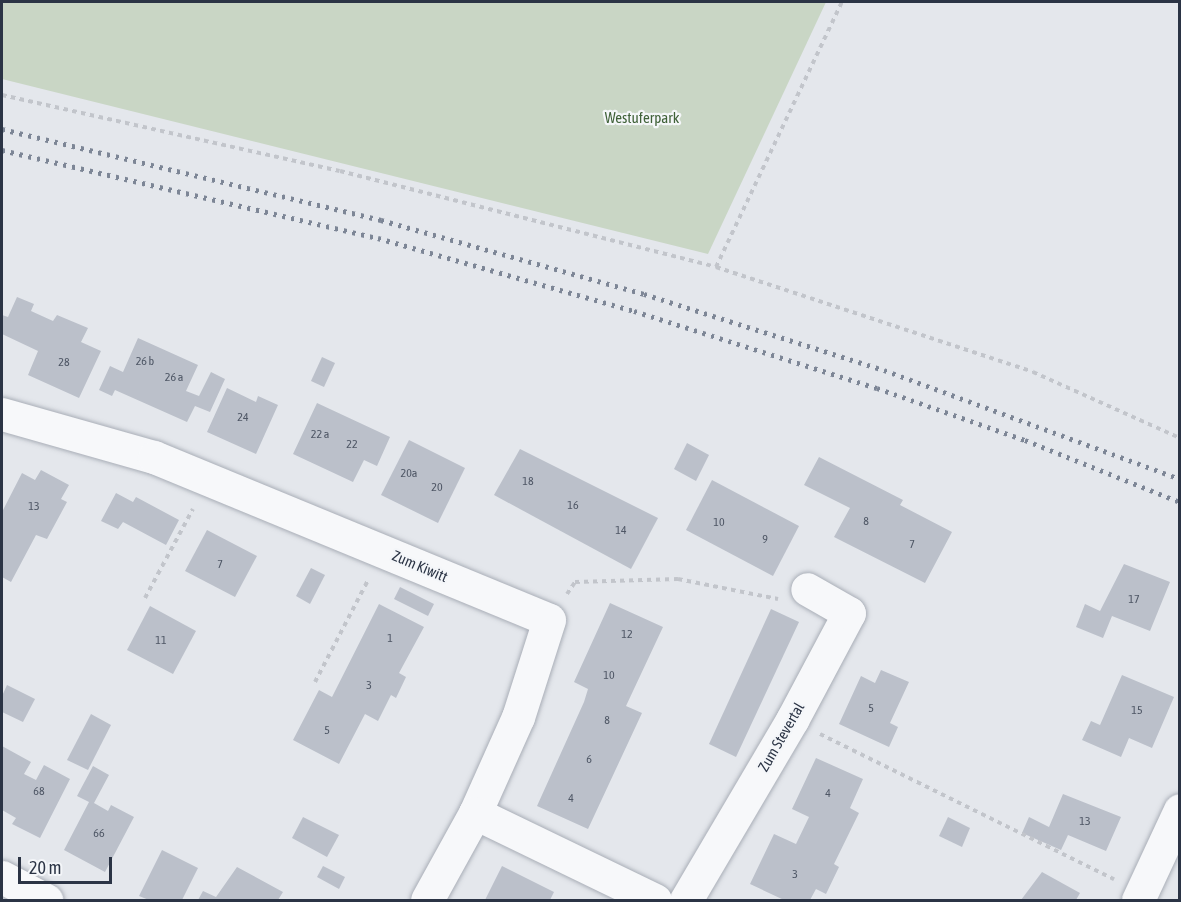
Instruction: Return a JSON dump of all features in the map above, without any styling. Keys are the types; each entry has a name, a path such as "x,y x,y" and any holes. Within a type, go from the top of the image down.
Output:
{"street":[{"name":"Zum Kiwitt","path":"2,414 154,457 549,620"},
{"name":"Zum Stevertal","path":"686,900 792,720 849,613 807,589"},
{"path":"427,900 475,813 518,717 549,620"},
{"path":"1140,897 1179,810"},
{"path":"475,813 655,900"},
{"path":"2,877 46,900"}],"path":[{"path":"716,267 842,2"},
{"path":"2,95 340,171 716,267 1033,372 1179,438"},
{"path":"145,598 209,479"},
{"path":"315,682 384,550"},
{"path":"549,620 575,582 678,579 772,601 807,589"},
{"path":"792,720 1140,897"}],"green space":[{"name":"Westuferpark","path":"2,2 826,2 708,254 2,79"}],"building":[{"path":"17,297 34,304 31,311 53,321 57,315 88,328 81,342 101,351 79,398 28,375 38,351 2,334 2,315 8,317"},
{"path":"138,338 198,365 186,391 199,396 211,372 225,379 210,412 195,406 187,422 115,390 112,396 99,390 110,366 123,372"},
{"path":"322,357 335,363 324,387 311,381"},
{"path":"227,388 256,402 258,396 278,405 256,454 207,432"},
{"path":"317,403 390,437 377,466 364,460 353,482 293,454"},
{"path":"409,440 465,468 438,523 381,495"},
{"path":"687,443 709,455 696,481 674,469"},
{"path":"520,449 658,518 631,569 494,495"},
{"path":"819,457 903,500 900,505 952,532 925,583 834,537 850,508 804,485"},
{"path":"41,470 69,485 61,499 67,502 47,539 36,535 11,582 2,577 2,512 22,473 35,480"},
{"path":"712,480 799,526 773,576 686,530"},
{"path":"116,493 133,502 136,497 179,520 166,545 123,522 118,529 101,521"},
{"path":"207,530 257,556 235,597 185,571"},
{"path":"1124,564 1170,582 1150,631 1112,616 1103,638 1076,627 1085,604 1100,611"},
{"path":"311,568 325,575 310,604 296,596"},
{"path":"400,587 434,604 428,616 394,599"},
{"path":"610,603 663,627 626,706 642,713 588,829 537,806 584,702 588,689 574,682"},
{"path":"379,604 424,627 399,673 406,677 396,698 391,695 378,721 365,714 339,764 293,740 319,690 332,697"},
{"path":"150,606 196,631 173,674 127,650"},
{"path":"771,609 799,622 736,757 709,744"},
{"path":"881,670 909,682 890,723 898,727 889,747 839,724 861,676 875,683"},
{"path":"1122,675 1174,697 1152,748 1129,738 1121,757 1082,740 1091,721 1100,725"},
{"path":"7,685 35,699 23,722 2,712 2,696"},
{"path":"91,714 111,725 88,770 67,760"},
{"path":"2,746 31,762 24,774 36,780 44,765 70,779 40,838 12,824 16,818 2,810"},
{"path":"816,758 863,779 850,808 859,813 834,864 839,867 826,894 816,889 810,900 784,900 750,884 774,834 796,844 809,817 792,809"},
{"path":"93,766 109,775 94,803 108,811 111,805 134,817 105,872 64,850 89,802 77,796"},
{"path":"1063,794 1121,817 1106,851 1068,835 1061,850 1022,833 1029,817 1049,827"},
{"path":"303,817 339,835 327,857 292,838"},
{"path":"948,817 970,828 962,847 939,836"},
{"path":"162,850 198,868 182,900 149,900 139,896"},
{"path":"323,866 345,877 339,889 317,877"},
{"path":"502,866 554,892 550,900 485,900"},
{"path":"237,867 283,892 278,900 198,900 203,891 216,897"},
{"path":"1042,872 1080,893 1076,900 1021,900"}],"railway":[{"path":"2,129 381,220 644,294 884,370 1180,479"},
{"path":"2,150 378,238 634,311 877,388 1025,440 1180,502"}]}
